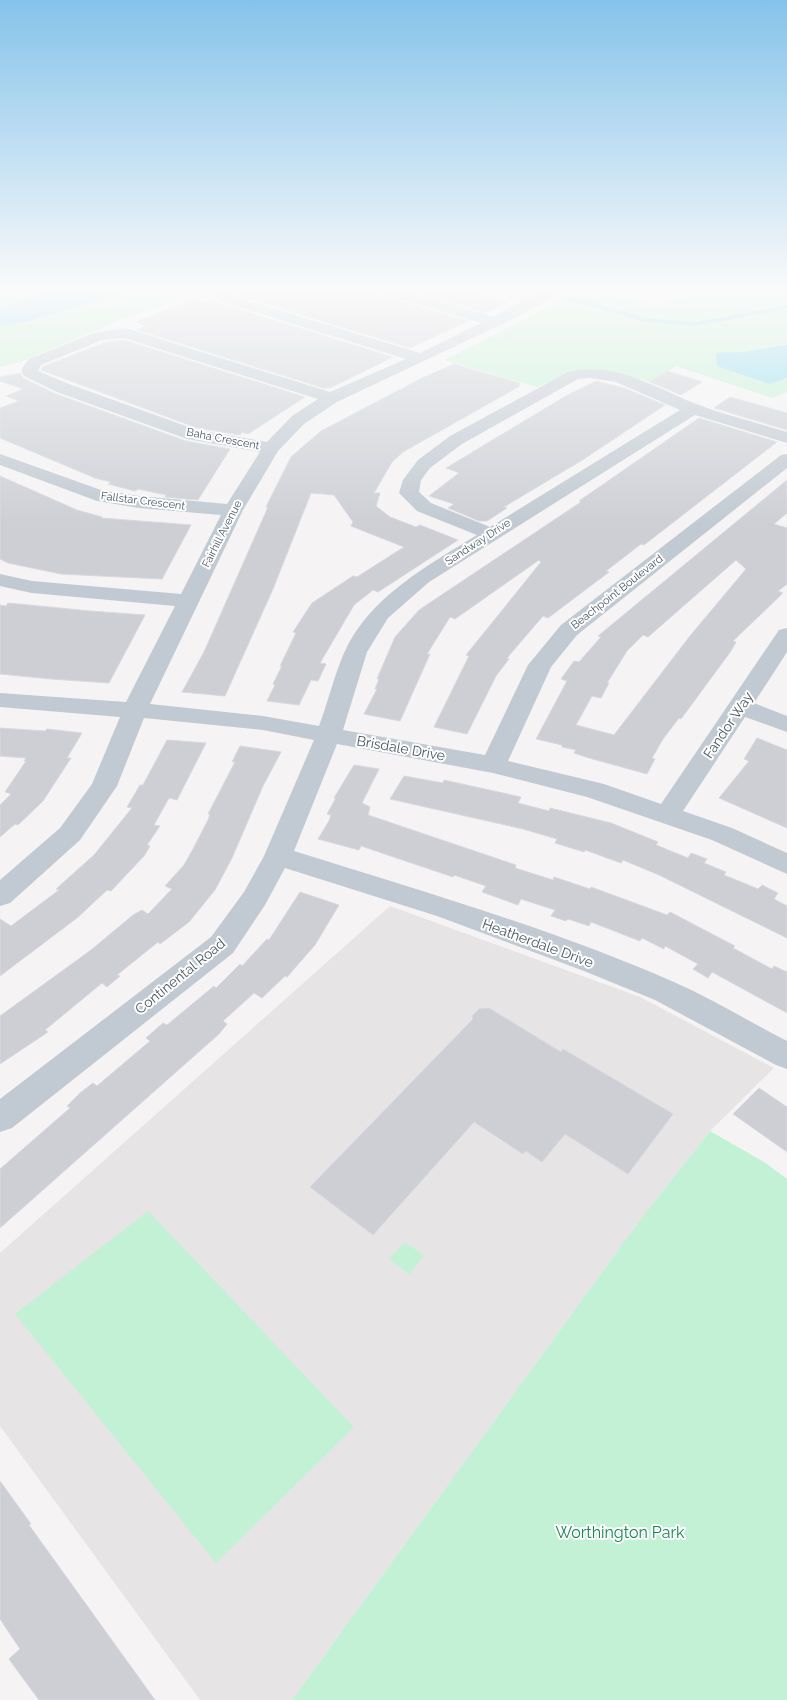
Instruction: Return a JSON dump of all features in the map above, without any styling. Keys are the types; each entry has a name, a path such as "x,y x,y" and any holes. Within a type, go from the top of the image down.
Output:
{"street":[{"name":"Baha Crescent","path":"31,366 30,373 63,388 193,434 270,448"},
{"name":"Baha Crescent","path":"229,366 331,398"},
{"name":"Fairhill Avenue","path":"0,896 70,834 104,786 135,710 233,510 270,448 298,420 331,398 402,366"},
{"path":"491,534 424,507 409,493 412,480 424,464 456,440 574,375 586,373 610,375 646,387 693,409 787,438"},
{"name":"Sandway Drive","path":"329,734 356,652 380,614 422,578 693,409"},
{"name":"Fallstar Crescent","path":"0,458 97,495 140,502 233,510"},
{"name":"Beachpoint Boulevard","path":"493,764 540,665 568,630 787,459"},
{"path":"0,580 32,587 190,601"},
{"name":"Fandor Way","path":"668,814 741,707 787,635"},
{"name":"Brisdale Drive","path":"0,700 135,710 263,723 493,764 595,790 668,814 722,834 787,864"},
{"path":"741,707 787,725"},
{"name":"Continental Road","path":"0,1118 222,945 255,898 278,856 329,734"},
{"name":"Heatherdale Drive","path":"278,856 447,909 595,963 666,992 734,1026 787,1056"}],"shaded area":[{"path":"390,906 640,997 774,1068 710,1131 637,1224 292,1700 200,1700 0,1426 0,1253"}],"green space":[{"path":"466,366 675,366 651,382 597,369 573,372 537,387"},
{"path":"677,366 787,366 787,392 772,398"},
{"name":"Worthington Park","path":"710,1131 764,1162 787,1179 787,1700 292,1700 637,1224"},
{"path":"148,1211 354,1427 216,1563 15,1314"},
{"path":"405,1242 424,1256 409,1274 389,1259"}],"water":[{"path":"718,366 787,366 787,378 770,384"}],"building":[{"path":"208,366 305,397 248,434 242,432 240,435 197,428 41,370 42,367"},
{"path":"254,366 374,366 330,388 323,388"},
{"path":"449,366 462,366 520,384 518,385 520,386 403,452 392,462 374,493 380,493 376,506 390,517 416,527 420,525 458,540 378,592 373,590 354,605 320,663 326,664 318,681 311,680 299,705 267,701 282,666 280,666 296,633 293,632 312,603 353,576 357,577 404,547 351,526 353,522 334,495 311,493 273,589 225,696 182,692 204,652 268,507 266,507 291,457 321,431 422,378"},
{"path":"667,371 702,382 681,395 650,382"},
{"path":"20,373 23,378 56,394 186,441 230,449 198,500 165,497 166,495 138,489 135,491 108,484 111,482 95,478 0,438 0,408 19,401 6,396 23,389 0,381 0,377"},
{"path":"596,381 624,388 665,405 584,459 504,507 507,508 487,521 479,521 448,508 454,504 429,496 459,473 446,468 564,397"},
{"path":"730,397 787,413 787,430 714,408"},
{"path":"699,418 777,442 644,545 641,544 606,571 609,572 548,618 543,616 507,658 509,659 496,676 467,734 434,727 469,656 466,655 541,562 539,560 455,619 450,617 427,654 430,654 400,721 364,714 377,689 375,689 379,679 377,679 395,637 419,610 581,502 579,501"},
{"path":"0,476 77,510 101,518 191,525 162,579 61,574 8,563 0,559"},
{"path":"787,480 787,513 774,524 787,528 787,584 778,591 783,593 733,641 736,642 731,651 681,719 679,718 663,739 652,758 655,759 647,774 589,758 574,753 576,750 536,739 567,681 561,679 574,661 579,662 601,637 598,636","holes":["736,560 746,569 690,636 614,735 576,725 592,696 601,698 609,683 607,683 627,651 643,635 648,637"]},
{"path":"8,603 145,615 109,683 51,679 0,674 0,605 6,606"},
{"path":"0,728 45,731 47,729 82,733 67,758 71,758 43,801 18,825 15,824 0,837 0,805 11,794 5,792 26,761 24,761 26,758 0,756"},
{"path":"757,738 787,750 787,828 719,798 749,761 744,759"},
{"path":"167,740 206,743 177,800 169,798 154,825 160,826 147,845 150,846 144,856 111,891 107,890 77,918 0,976 0,919 11,926 59,890 56,889 94,855 132,808 127,807 140,785 143,785"},
{"path":"240,746 281,752 263,786 232,858 215,890 189,922 160,944 158,942 117,975 120,976 107,987 102,983 45,1030 48,1032 0,1064 0,1016 91,950 133,915 142,910 148,914 172,889 165,886 184,865 193,849 208,820 210,814 208,814 235,762 232,762"},
{"path":"354,765 379,769 362,803 370,807 368,815 516,865 515,868 553,880 554,877 590,889 591,887 667,915 670,912 735,946 733,948 772,969 774,966 787,972 787,1013 712,972 708,978 693,969 698,964 665,946 664,949 642,938 640,941 591,922 589,926 568,919 566,921 551,916 555,910 521,899 518,905 482,892 486,886 361,846 359,850 318,839 329,821 331,815 327,814 336,798 334,798"},
{"path":"404,776 443,783 444,780 521,797 518,803 549,811 550,808 611,823 658,842 656,845 688,858 691,853 707,859 704,863 726,872 724,875 758,889 762,885 778,893 774,899 787,906 787,938 659,875 623,860 621,863 585,850 584,852 555,843 557,839 523,829 390,799"},
{"path":"300,892 339,905 315,945 287,977 285,976 262,998 254,993 223,1021 227,1024 219,1034 0,1228 0,1169 70,1108 67,1106 80,1093 93,1083 97,1086 150,1041 146,1038 163,1023 167,1025 214,986 216,988 240,964 242,966 267,939 269,940"},
{"path":"489,1008 561,1052 563,1049 673,1114 628,1174 565,1134 542,1162 526,1151 523,1154 474,1122 373,1235 310,1187 473,1019 472,1016 479,1009"},
{"path":"759,1088 787,1107 787,1152 733,1114"},
{"path":"0,1481 31,1524 29,1525 155,1700 39,1700 9,1659 20,1649 0,1619"}]}
